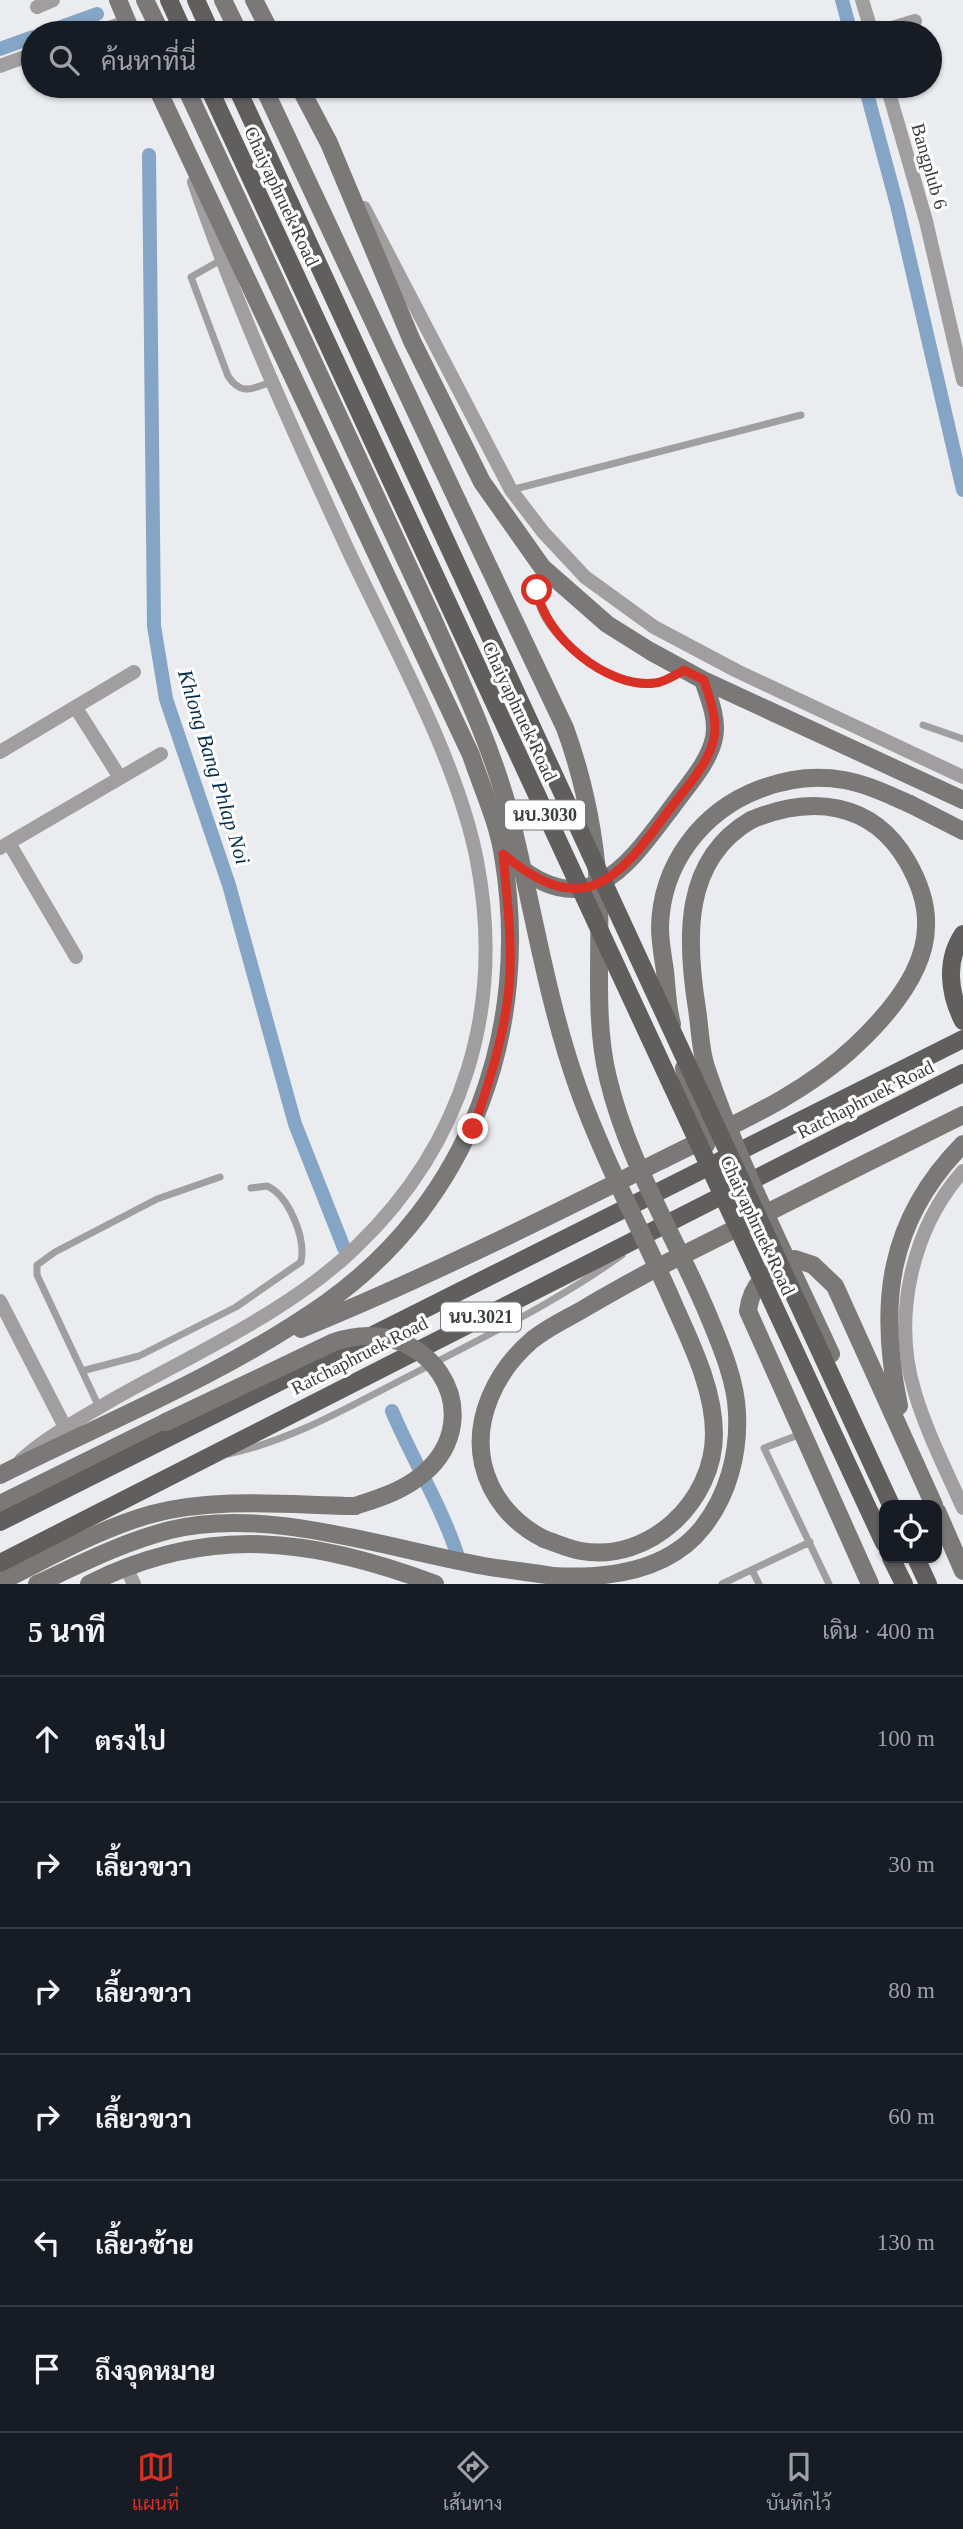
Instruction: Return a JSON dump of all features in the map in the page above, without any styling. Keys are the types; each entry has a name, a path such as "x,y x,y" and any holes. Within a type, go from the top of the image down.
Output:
{"main road":[{"path":"118,0 127,21"},
{"path":"145,0 155,21"},
{"path":"169,0 179,21"},
{"path":"196,0 206,21"},
{"path":"223,0 233,21"},
{"path":"254,0 265,21"},
{"path":"5,1473 152,1404 262,1345 328,1302 383,1254 433,1193 473,1129 499,1048 509,986 508,910 503,854 471,755 161,98"},
{"path":"191,98 466,692 510,816 551,992 579,1090 658,1267 690,1340 706,1385 714,1434 708,1469 697,1496 673,1523 653,1537 632,1547 608,1551 581,1551 526,1530 502,1506 487,1479 480,1447 481,1423 489,1399 505,1370 530,1342 640,1276 658,1267 963,1115"},
{"name":"Chaiyaphruek Road","path":"214,98 879,1532"},
{"name":"Chaiyaphruek Road","path":"242,98 889,1500"},
{"path":"37,1584 137,1540 172,1530 205,1525 279,1527 327,1533 484,1566 553,1576 584,1578 638,1569 661,1560 695,1537 714,1513 730,1476 737,1438 737,1410 722,1348 631,1150 607,1075 602,1035 599,896 589,812 579,765 565,728 269,98"},
{"path":"305,98 329,143 369,246 412,341 482,482 542,567 607,624 684,670 963,800"},
{"path":"503,854 519,867 554,886 588,888 611,878 639,850 692,780 711,747 715,725 704,680"},
{"path":"879,1522 703,1139 669,1014 660,928 673,876 697,829 715,811 744,795 777,782 807,778 844,780 876,789 963,831"},
{"path":"262,1345 352,1308 547,1217 729,1126 766,1108 822,1074 855,1046 889,1010 916,967 926,928 916,876 900,849 883,830 858,815 831,806 801,805 751,820 735,829 711,855 692,903 688,935 691,975 705,1064 729,1126 741,1157 897,1500"},
{"path":"963,934 952,959 950,981 953,1001 963,1021"},
{"name":"Ratchaphruek Road","path":"0,1522 963,1039"},
{"name":"Ratchaphruek Road","path":"0,1563 194,1461 963,1073"},
{"path":"906,1437 889,1359 887,1318 892,1275 918,1200 944,1163 963,1144"},
{"path":"870,1584 748,1311 750,1294 759,1282 795,1259 813,1265 835,1286 906,1437 932,1500"},
{"path":"0,1504 166,1422 354,1335 388,1336 416,1347 439,1372 453,1408 445,1445 425,1473 386,1496 355,1506 215,1504 153,1514 104,1531 0,1582"},
{"path":"942,1523 963,1572"},
{"path":"89,1584 125,1566 203,1545 252,1542 323,1551 404,1572 435,1584"},
{"path":"896,1563 906,1584"},
{"path":"918,1563 928,1584"},
{"path":"925,1563 935,1584"}],"street":[{"path":"37,8 53,0"},
{"path":"862,0 870,21"},
{"path":"0,66 21,58"},
{"name":"Bangplub 6","path":"890,98 926,221 963,380"},
{"path":"5,1473 65,1427 274,1308 338,1264 390,1212 438,1143 462,1093 483,1000 487,953 485,915 477,859 456,791 434,734 271,382 221,260 175,128"},
{"path":"329,143 511,490 543,532 584,576 654,626 737,671 963,777"},
{"path":"0,752 134,672"},
{"path":"76,708 119,776"},
{"path":"76,957 5,846 119,776 161,754"},
{"path":"963,1171 936,1210 918,1249 908,1283 906,1325 914,1391 928,1432 963,1508"},
{"path":"0,1301 65,1427"},
{"path":"125,1566 134,1584"}],"lane":[{"path":"221,260 191,277 229,376 239,390 246,391 271,382"},
{"path":"511,490 801,415"},
{"path":"542,567 537,590 539,604 548,624 577,654 616,678 639,684 656,683 684,670"},
{"path":"923,725 963,739"},
{"path":"99,1408 37,1275 37,1265 55,1252 157,1199 220,1177"},
{"path":"82,1371 132,1359 161,1345 236,1307 300,1262 302,1253 297,1230 283,1199 267,1185 251,1188"},
{"path":"801,1434 764,1448 829,1584"},
{"path":"722,1584 810,1542"},
{"path":"752,1570 759,1584"}],"waterway":[{"path":"842,0 848,21"},
{"path":"77,21 97,14"},
{"path":"0,49 21,41"},
{"path":"868,98 897,205 963,490"},
{"name":"Khlong Bang Phlap Noi","path":"149,155 154,626 166,699 229,885 295,1124 344,1248"},
{"name":"Khlong Bang Phlap Noi","path":"392,1411 445,1522 459,1560"}],"route":[{"path":"473,1129 499,1048 509,986 508,910 503,854 519,867 554,886 588,888 611,878 639,850 692,780 714,737 715,725 704,680 684,670 656,683 639,684 616,678 577,654 548,624 539,604 537,590"}]}
